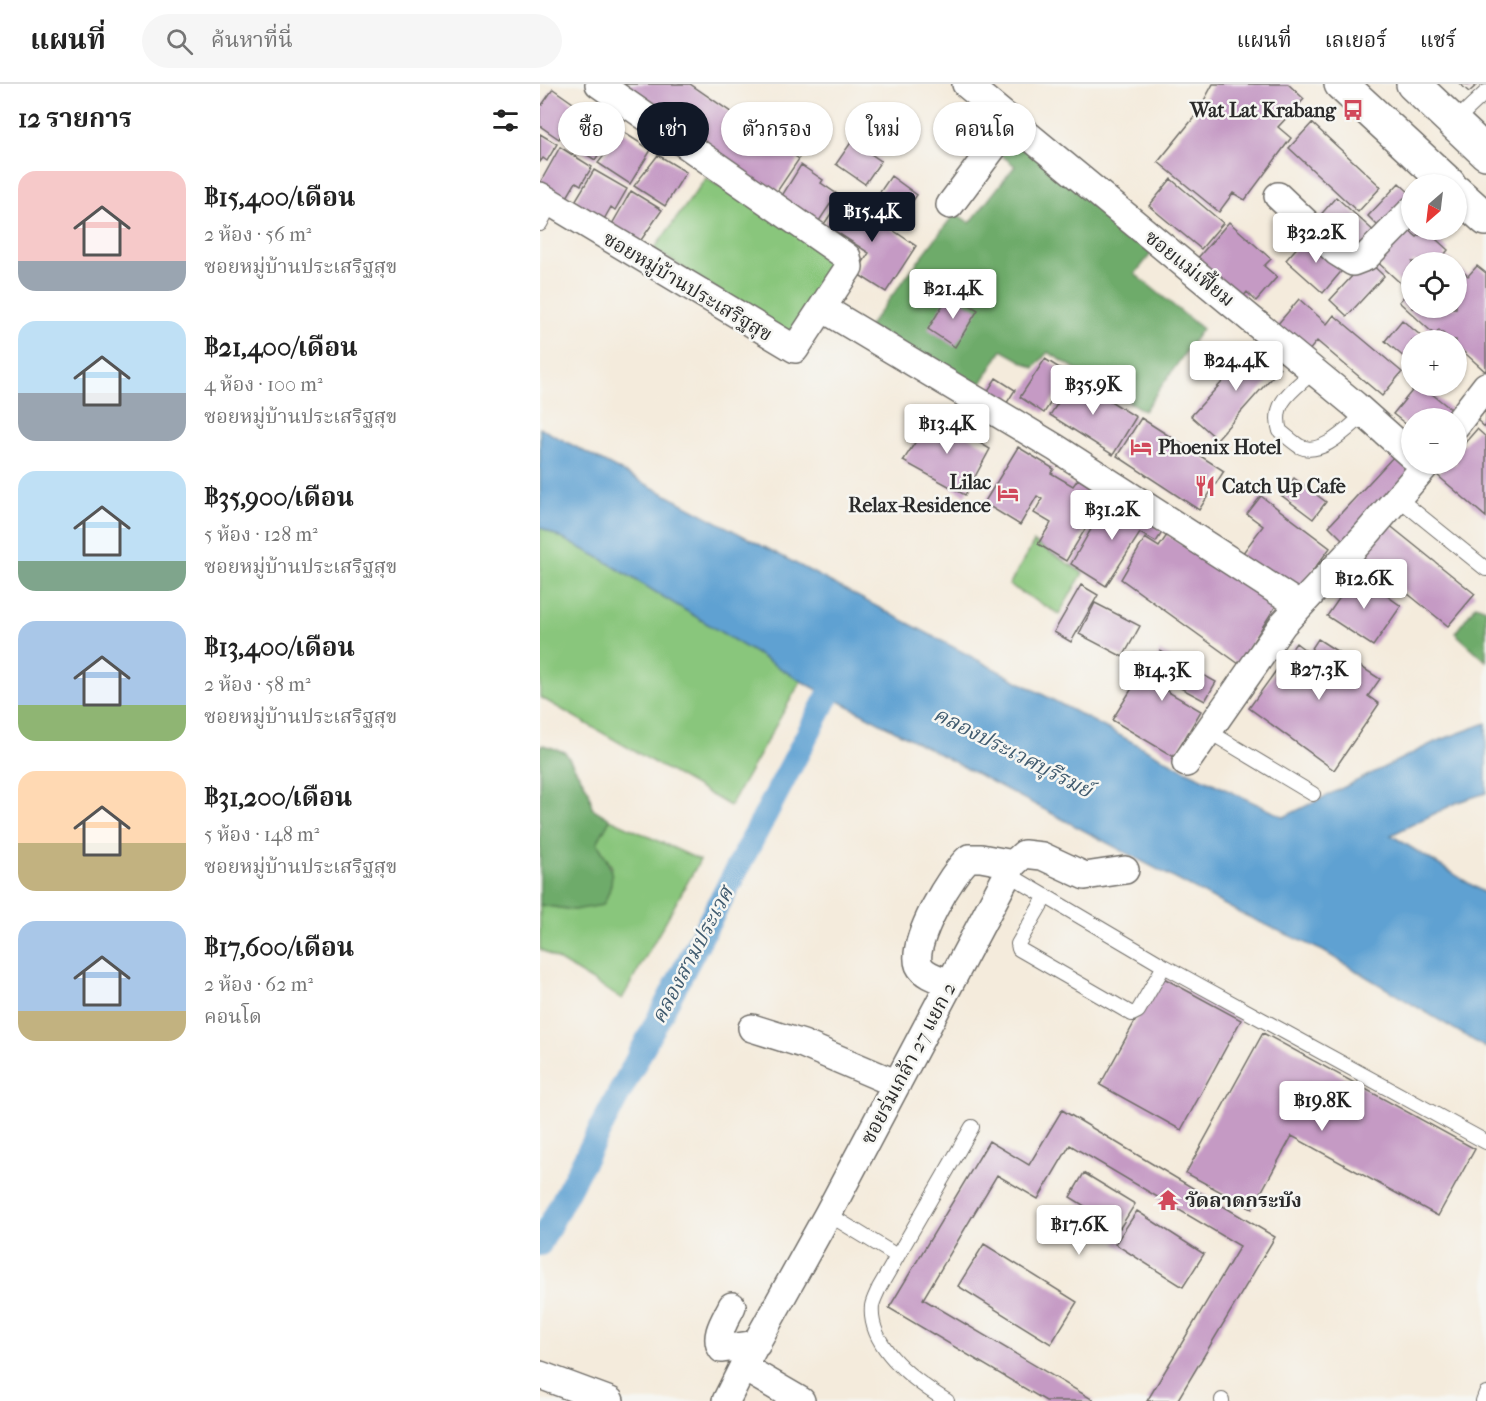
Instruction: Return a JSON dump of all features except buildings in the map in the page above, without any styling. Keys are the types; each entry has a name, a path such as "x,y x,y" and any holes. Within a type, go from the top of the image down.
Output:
{"main road":[{"path":"1341,84 1435,174"},
{"path":"1413,84 1486,153"},
{"path":"1467,203 1486,219"}],"street":[{"name":"ซอยหมู่บ้านประเสริฐสุข","path":"544,208 789,346 797,347 824,309 849,267 847,257 599,84"},
{"name":"ซอยแม่เฟี้ยม","path":"966,84 988,102"},
{"name":"ซอยแม่เฟี้ยม","path":"1036,142 1401,445"},
{"path":"950,205 987,156"},
{"path":"1278,196 1337,252 1353,262 1366,257 1401,221"},
{"path":"824,309 1056,448 1299,605"},
{"path":"1467,411 1486,386"},
{"path":"1186,763 1299,605 1398,498 1413,474"},
{"path":"950,983 926,974 919,964 918,952 932,913 949,881 969,858 981,858 1010,869 1024,855 1042,856 1085,876 1125,870"},
{"name":"ซอยร่มเกล้า 27 แยก 2","path":"726,1401 828,1214 1010,869"},
{"path":"752,1028 803,1044 897,1084"},
{"path":"732,1306 718,1334 722,1349 750,1355 801,1401"},
{"path":"540,1375 610,1401"}],"lane":[{"path":"1454,122 1486,92"},
{"path":"1314,371 1283,400 1277,411 1280,431 1300,447 1311,450 1325,445 1365,414"},
{"path":"1398,498 1486,569"},
{"path":"1208,731 1313,794"},
{"path":"1010,869 1046,896 1164,966 1486,1142"},
{"path":"1046,896 1018,944 1019,950 1132,1014 1138,1011 1164,966"},
{"path":"947,1401 892,1357 881,1341 872,1305 972,1127"},
{"path":"828,1214 897,1257"},
{"path":"1483,1401 1486,1393"}],"green space":[{"path":"1036,153 1154,250 1135,274 1202,329 1144,411 1048,352 1034,368 1002,350 975,393 868,327 955,213 970,223 1015,166 1002,156 1036,156"},
{"path":"706,178 839,259 794,339 654,249"},
{"path":"540,527 600,558 801,681 730,806 540,697"},
{"path":"1034,542 1083,573 1059,614 1009,585"},
{"path":"1476,605 1486,609 1486,661 1455,633"},
{"path":"540,746 565,752 589,791 592,808 610,819 597,843 609,866 612,880 603,905 574,910 540,905"},
{"path":"610,819 700,860 622,999 540,949 540,905 574,910 612,867 597,843"}],"water":[{"name":"คลองประเวศบุรีรมย์","path":"540,428 1187,771 1284,817 1435,742 1486,723 1486,793 1458,802 1391,835 1486,894 1486,1048 1323,951 1240,913 801,681 600,558 540,527"}],"waterway":[{"name":"คลองสามประเวศ","path":"540,1244 843,667"}],"place":[{"name":"Wat Lat Krabang","path":"1353,110"},
{"name":"Phoenix Hotel","path":"1141,447"},
{"name":"Catch Up Cafe","path":"1205,486"},
{"name":"Lilac Relax-Residence","path":"1008,493"},
{"name":"วัดลาดกระบัง","path":"1168,1200"}]}
